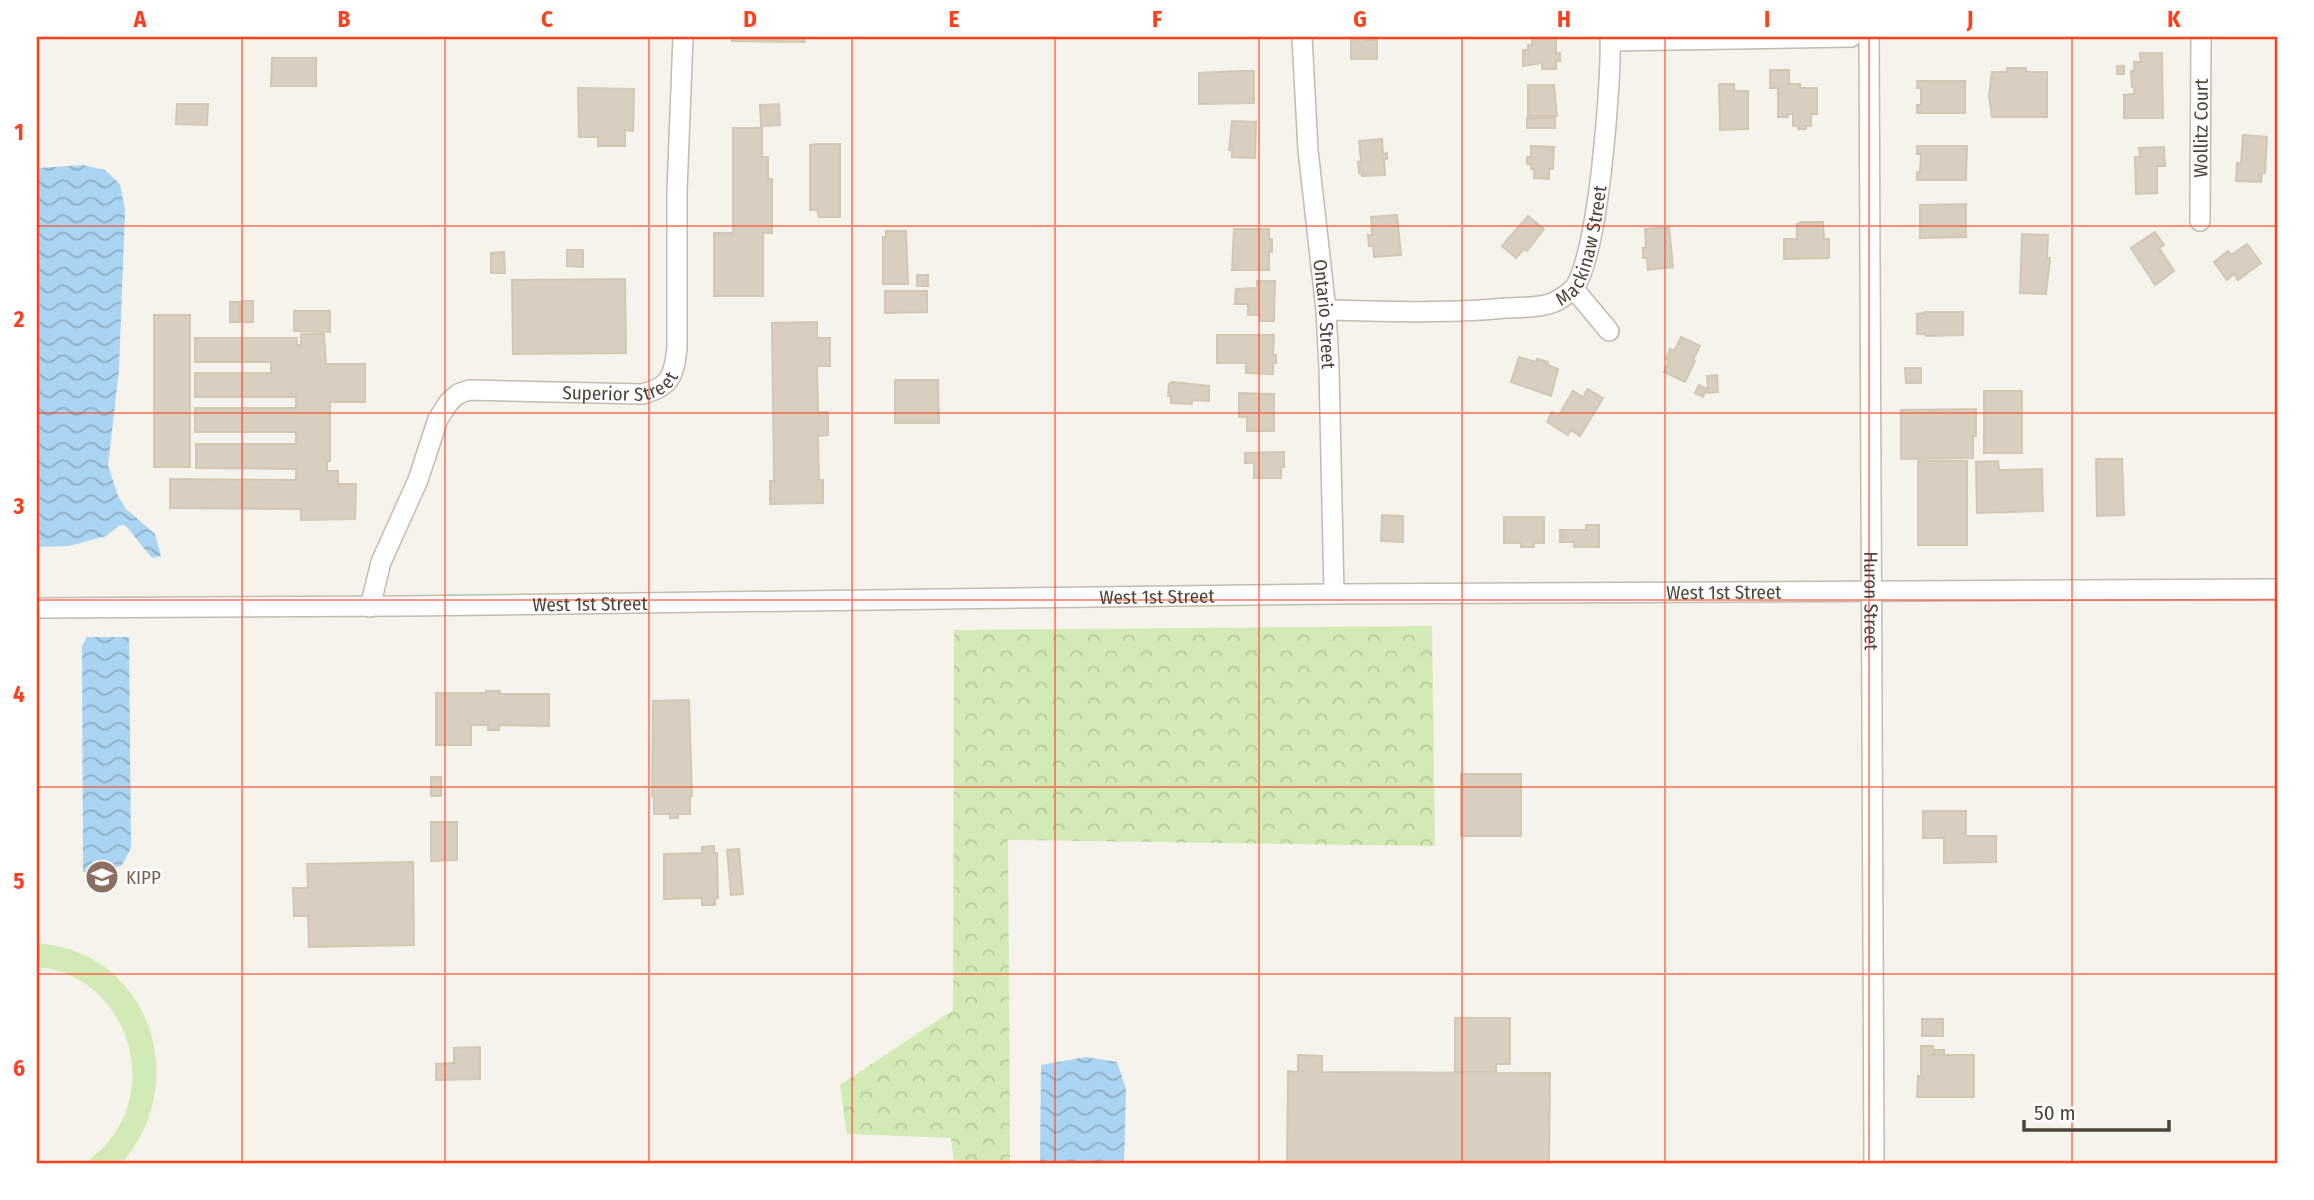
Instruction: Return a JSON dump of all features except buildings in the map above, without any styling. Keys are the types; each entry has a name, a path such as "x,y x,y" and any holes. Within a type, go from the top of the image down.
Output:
{"street":[{"name":"Superior Street","path":"370,607 381,562 418,480 438,419 458,394 470,390 642,394 655,391 666,384 674,372 677,348 677,191 684,37"},
{"name":"Ontario Street","path":"1302,37 1308,150 1326,310 1334,594"},
{"path":"1610,39 1851,37"},
{"name":"Huron Street","path":"1869,37 1874,1163"},
{"name":"Wollitz Court","path":"2200,222 2201,37"},
{"name":"Mackinaw Street","path":"1326,310 1431,313 1489,310 1550,304 1574,289 1585,266 1604,152 1610,89 1610,39"},
{"path":"1574,289 1609,331"},
{"name":"West 1st Street","path":"37,608 370,607 1334,594 2277,589"}],"green space":[{"path":"1432,626 1435,846 1008,840 1010,1163 954,1163 951,1138 847,1134 840,1085 953,1010 954,630"},
{"path":"37,943 76,951 108,969 132,995 148,1025 156,1059 154,1095 143,1130 122,1163 84,1163 110,1140 126,1111 132,1080 129,1048 118,1019 98,994 71,976 37,967"}],"water":[{"path":"83,165 105,170 120,184 125,210 119,370 108,465 118,496 126,509 155,534 161,556 152,558 126,526 120,525 106,536 69,546 37,547 37,168"},
{"path":"87,637 129,637 131,848 122,865 106,872 83,872 82,646"},
{"path":"1086,1057 1117,1062 1126,1089 1124,1163 1040,1163 1041,1065"}],"place":[{"name":"KIPP","path":"102,877"}]}
